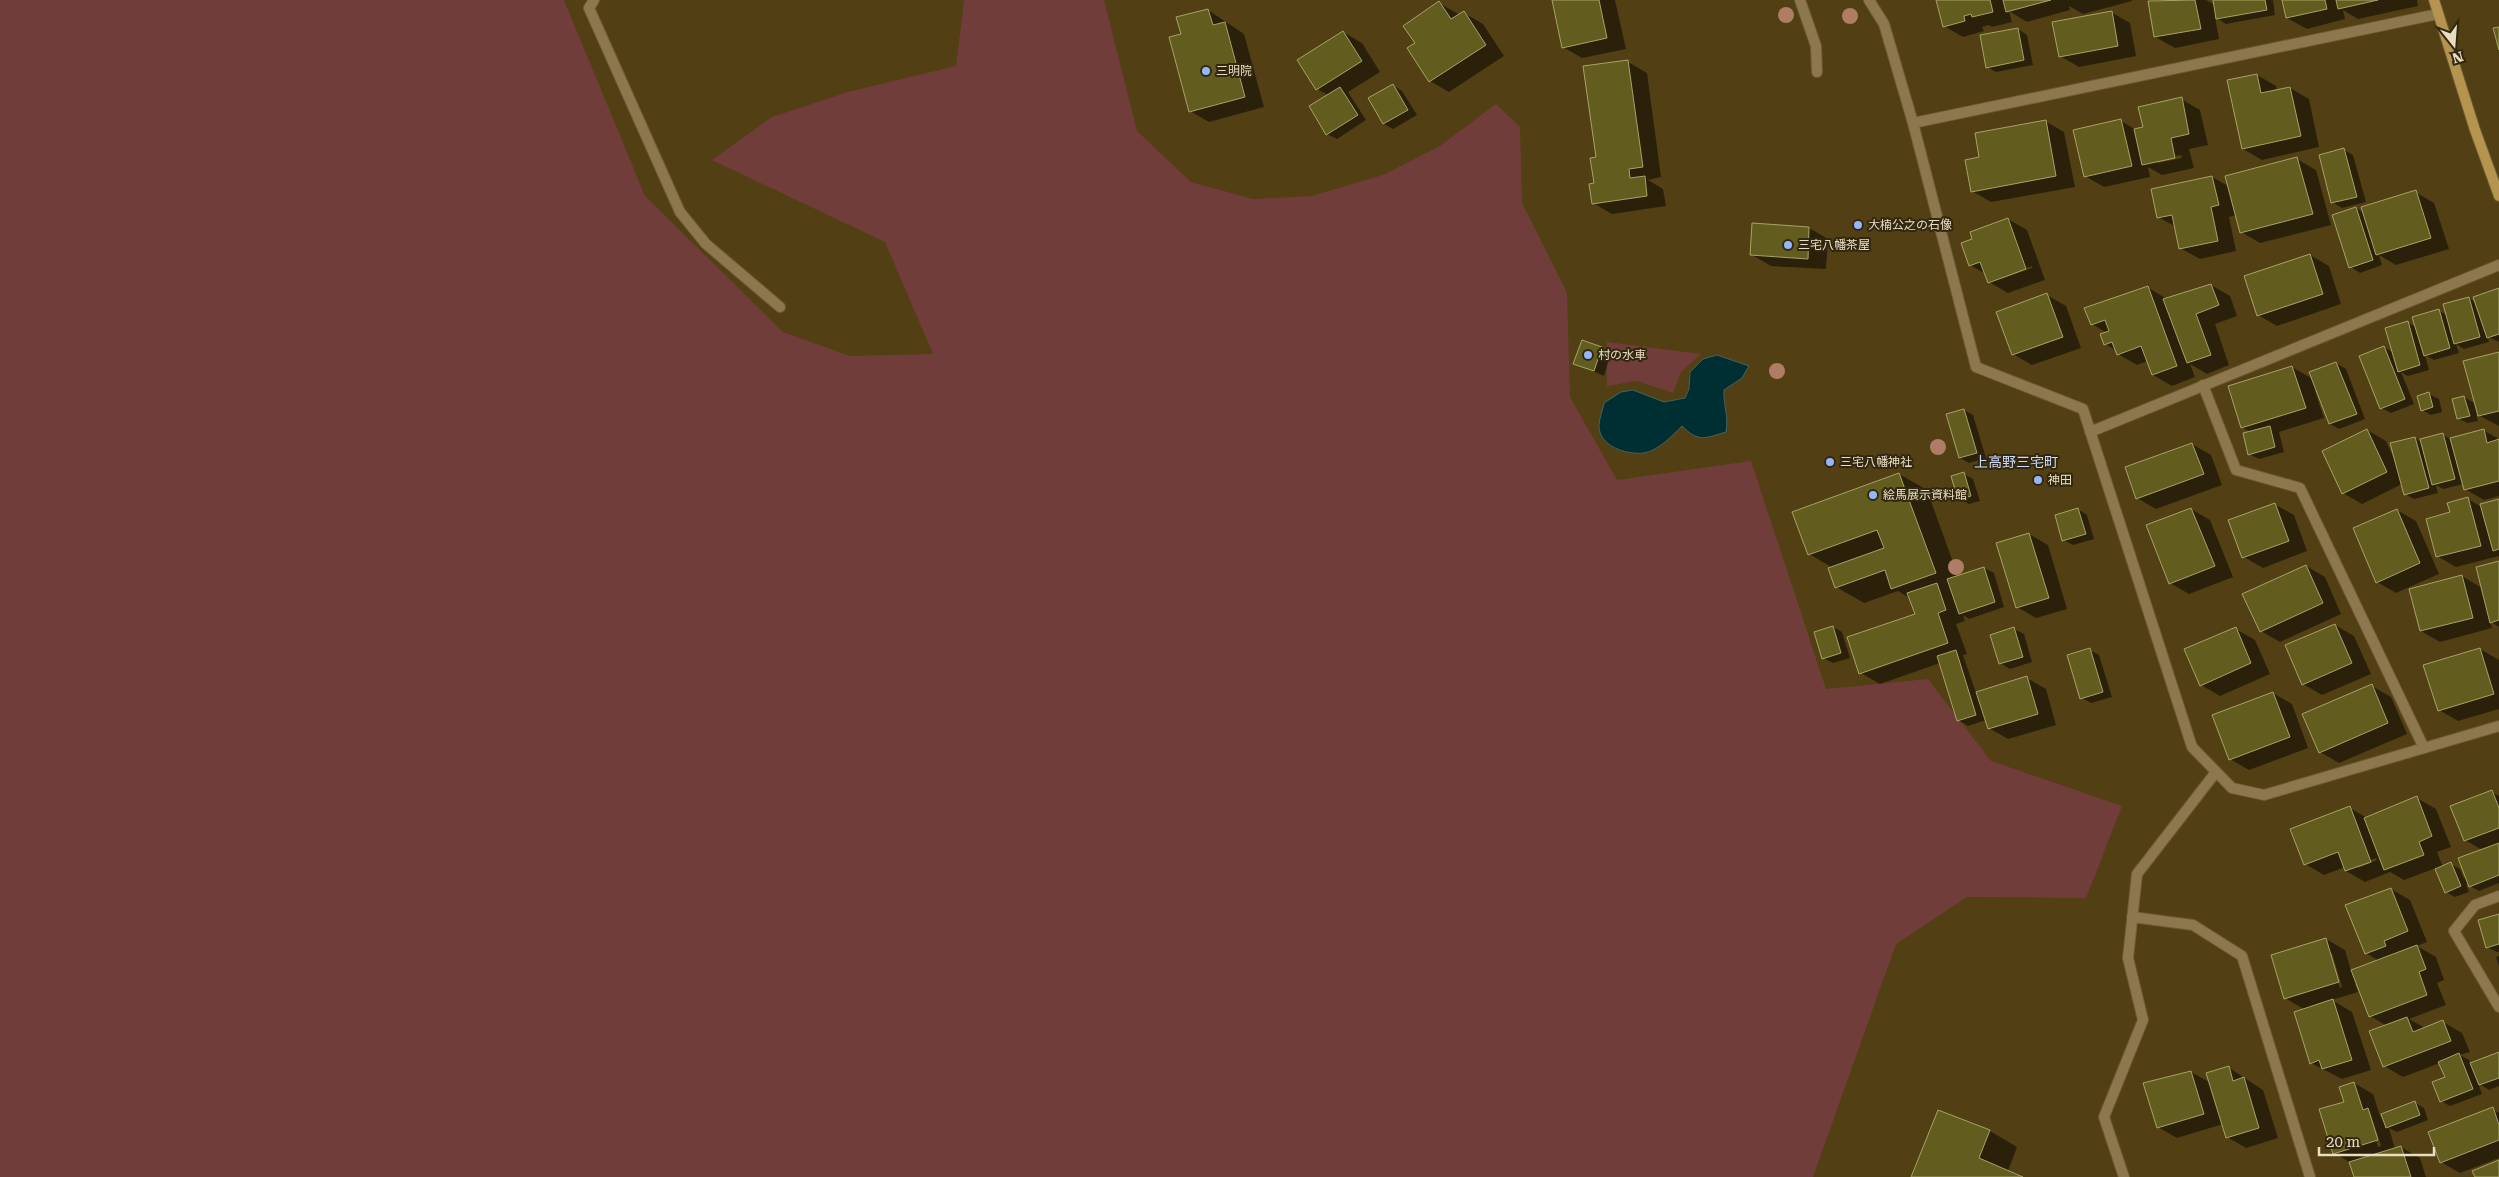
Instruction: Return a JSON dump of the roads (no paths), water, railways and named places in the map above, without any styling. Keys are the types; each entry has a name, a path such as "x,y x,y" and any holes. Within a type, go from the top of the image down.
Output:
{"main road":[{"path":"2434,0 2499,196"}],"street":[{"path":"594,0 589,8 680,212 706,244 780,307"},
{"path":"1800,0 1816,46 1817,72"},
{"path":"1869,0 1884,24 1913,123 1932,205 1976,367 2083,409 2192,747 2232,788 2264,795 2499,726"},
{"path":"1913,123 2438,14"},
{"path":"2090,432 2499,265"},
{"path":"2203,385 2236,470 2300,488 2424,748"},
{"path":"2124,1177 2104,1117 2143,1020 2128,958 2137,874 2216,772"},
{"path":"2499,896 2475,905 2454,931 2499,1007"},
{"path":"2132,917 2193,925 2242,956 2310,1177"}],"water":[{"path":"1717,355 1749,366 1742,378 1724,390 1727,421 1726,432 1703,438 1693,435 1682,426 1660,446 1644,453 1622,451 1608,444 1604,439 1600,433 1599,426 1604,403 1621,392 1633,390 1664,402 1685,398 1689,389 1690,372 1703,359"}],"place":[{"name":"三明院","path":"1206,71"},
{"name":"大楠公之の石像","path":"1858,225"},
{"name":"三宅八幡茶屋","path":"1788,245"},
{"name":"村の水車","path":"1588,355"},
{"name":"三宅八幡神社","path":"1830,462"},
{"name":"神田","path":"2038,480"},
{"name":"絵馬展示資料館","path":"1873,495"}],"district":[{"name":"上高野三宅町","path":"2016,462"}]}
